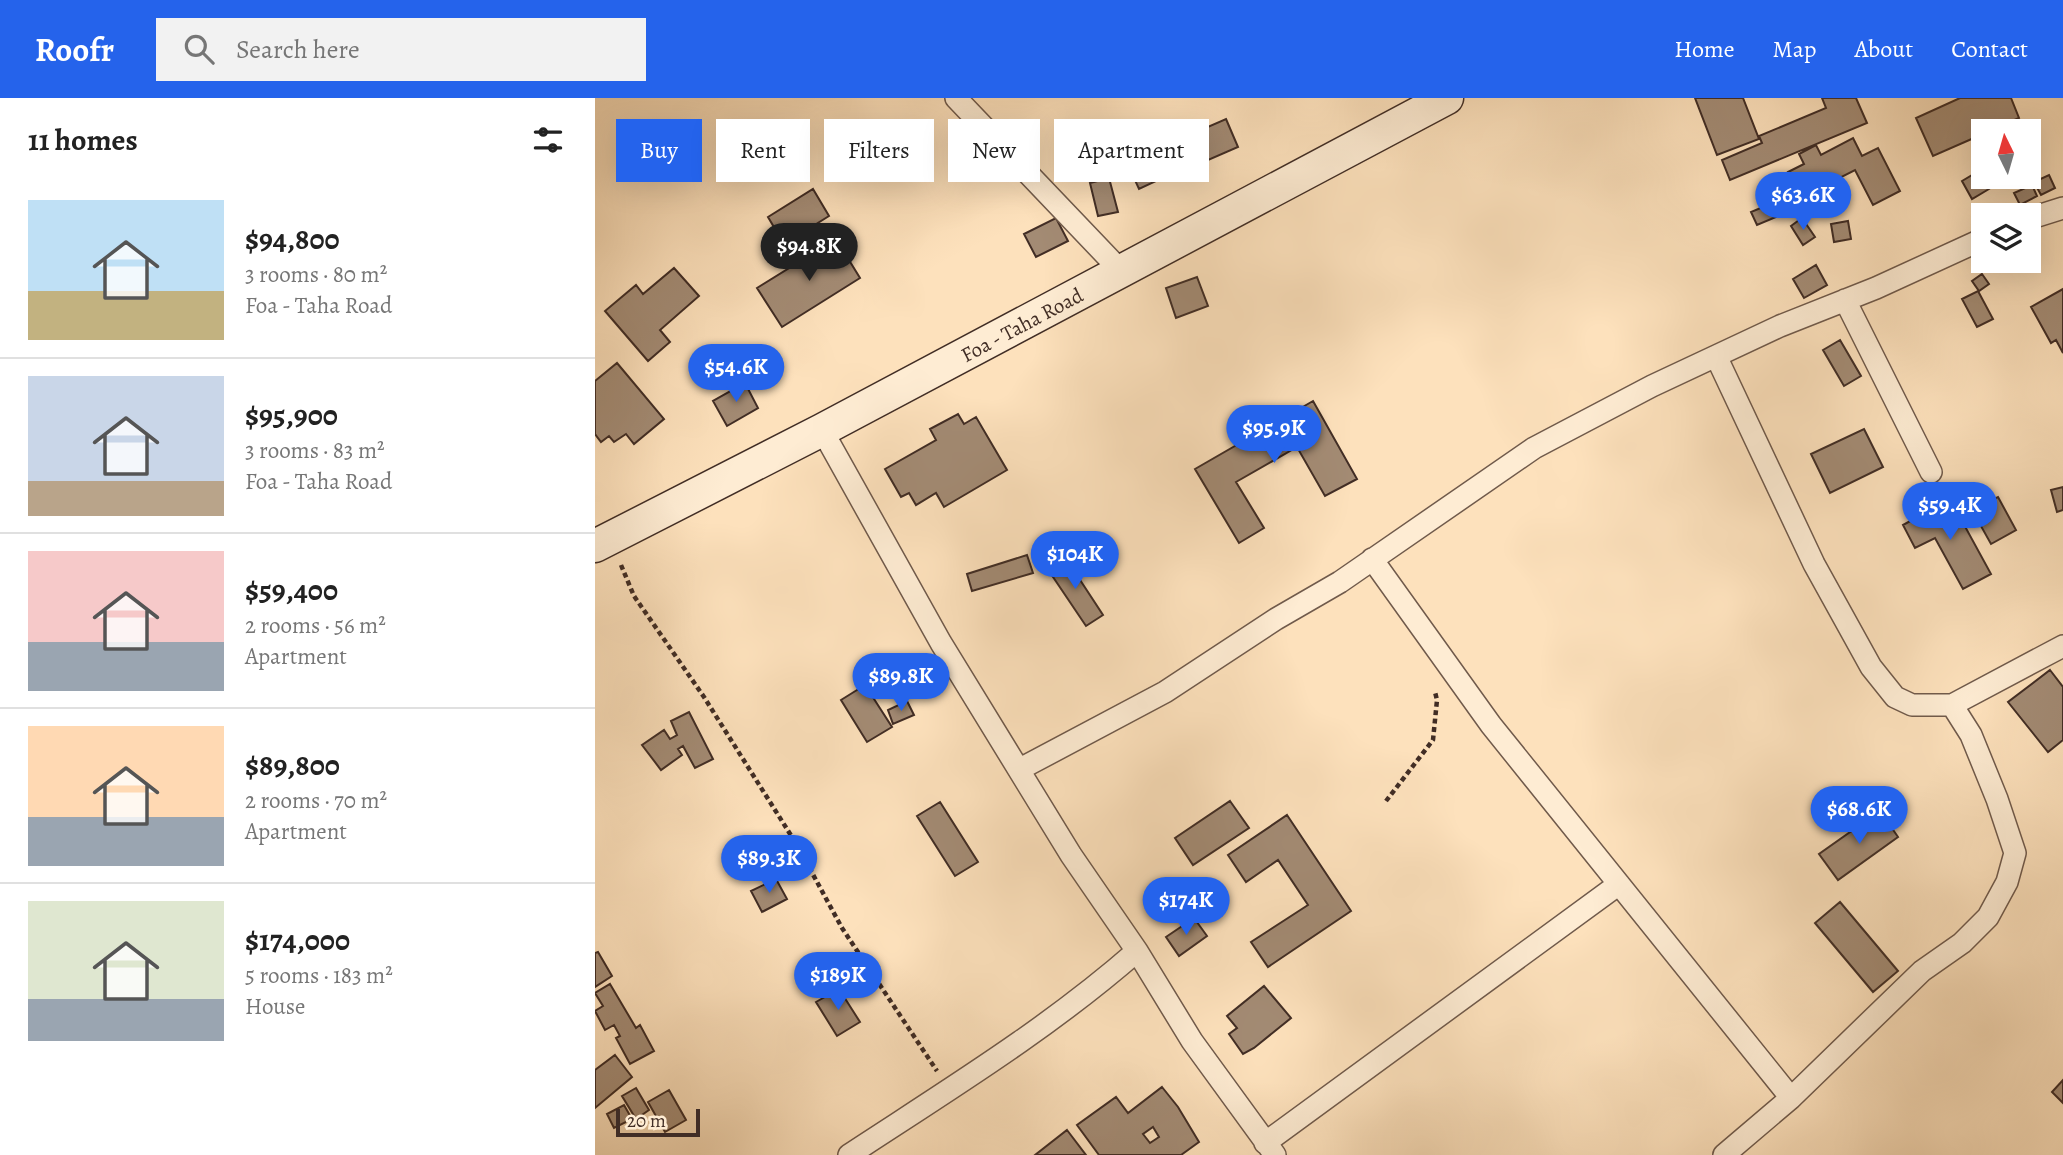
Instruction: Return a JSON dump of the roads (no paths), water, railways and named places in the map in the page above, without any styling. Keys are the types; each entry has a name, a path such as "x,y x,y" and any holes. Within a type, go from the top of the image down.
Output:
{"street":[{"path":"956,98 1122,272"},
{"name":"Foa - Taha Road","path":"602,543 822,430 1447,98"},
{"path":"2041,215 2063,208"},
{"path":"1020,769 1165,692 1276,619 1340,582 1534,448 1652,386 1780,326 1971,244"},
{"path":"1845,300 1930,472"},
{"path":"1716,356 1814,564 1871,667 1895,697 1912,705 1952,705 2063,646"},
{"path":"822,430 941,643 1071,855 1137,951 1192,1041 1270,1149 1619,884"},
{"path":"1372,559 1491,725 1791,1098"},
{"path":"1724,1155 1791,1098 1922,971 1962,943 1988,917 2007,882 2015,853 1971,735 1952,705"},
{"path":"849,1155 950,1091 1102,982 1137,951"}]}
